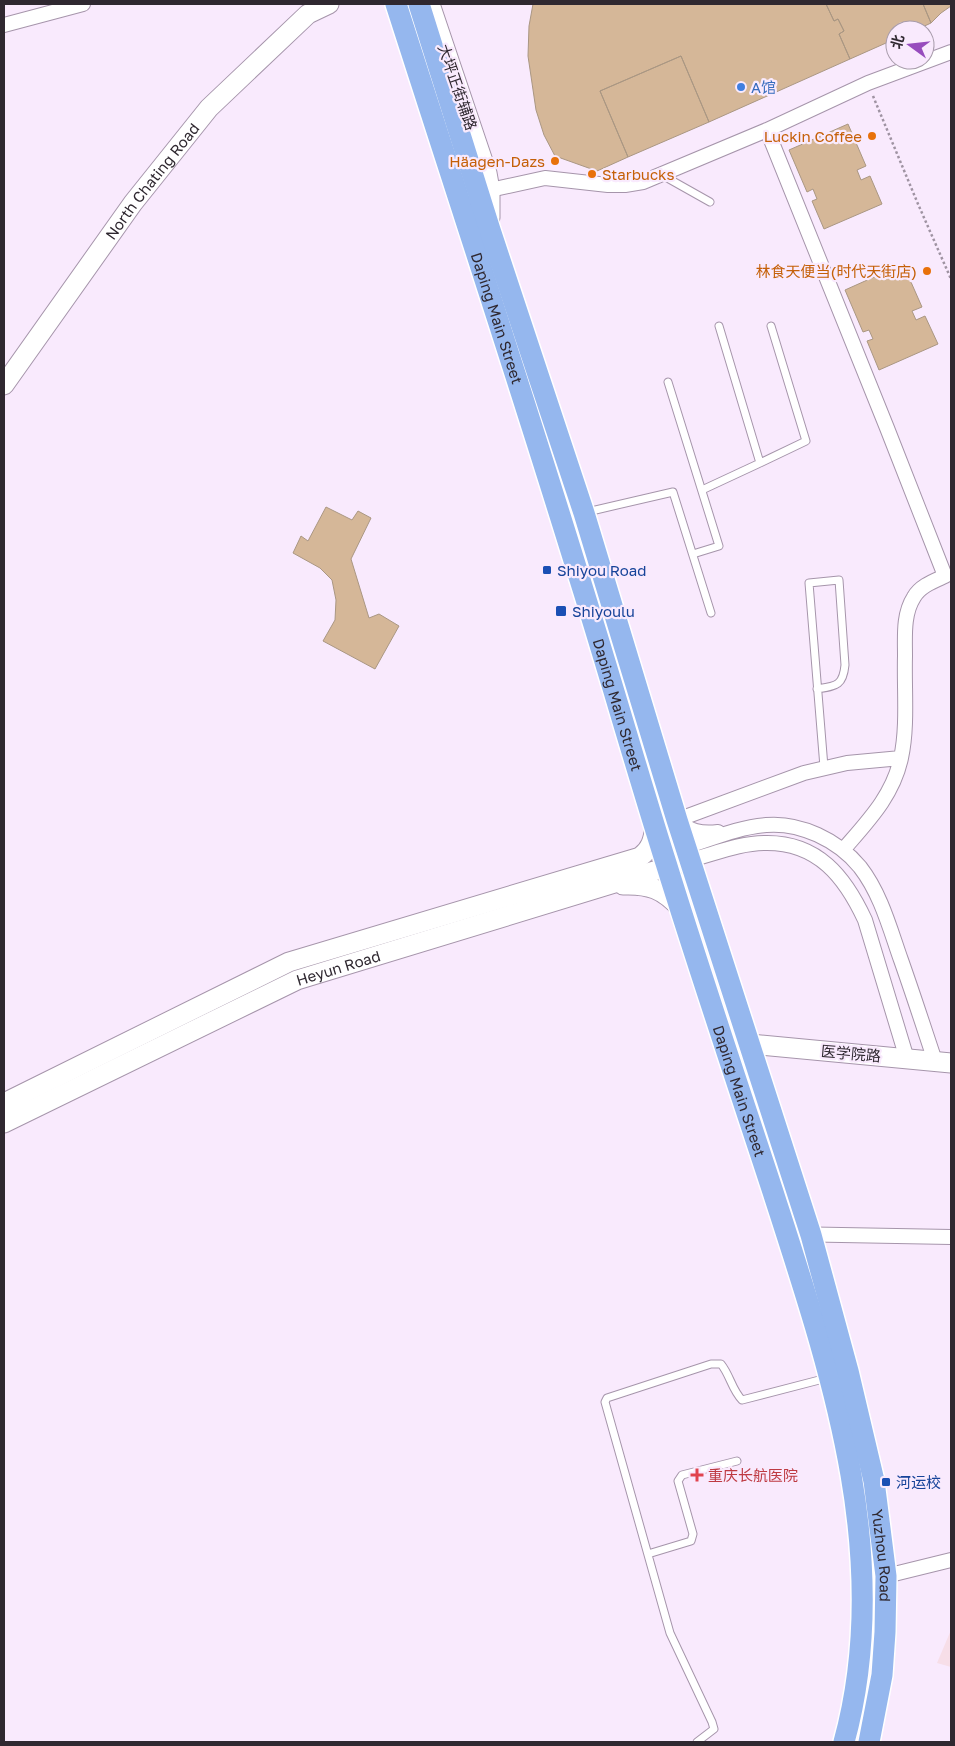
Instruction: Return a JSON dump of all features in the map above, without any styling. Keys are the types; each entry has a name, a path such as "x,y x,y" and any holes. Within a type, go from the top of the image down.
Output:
{"main road":[{"name":"North Chating Road","path":"4,385 133,202 209,108 308,14 330,4"},
{"name":"Daping Main Street","path":"396,4 576,564 667,867 787,1234 839,1374"},
{"name":"Daping Main Street","path":"428,5 490,230 584,513 677,820 810,1235 839,1374"},
{"name":"大坪正街辅路","path":"428,5 487,173 490,190 490,230"},
{"name":"Heyun Road","path":"4,1104 289,962 640,857 647,852 651,845 655,827"},
{"name":"Heyun Road","path":"4,1123 297,980 667,867 688,853"},
{"path":"610,885 640,884 652,888 671,898 681,909"},
{"name":"医学院路","path":"750,1044 943,1062"},
{"name":"Yuzhou Road","path":"839,1374 874,1481 886,1576 886,1632 882,1675 869,1742"},
{"name":"Yuzhou Road","path":"839,1374 859,1519 863,1576 859,1672 844,1742"}],"street":[{"path":"4,25 83,4"},
{"path":"490,190 545,178 608,185 643,182 766,130 868,83 951,52"},
{"path":"766,130 948,576 928,584 914,595 907,610 905,627 904,727 901,758 893,784 882,805 843,850"},
{"path":"677,820 824,767 901,758"},
{"path":"677,820 690,830 705,833 767,824 788,826 809,831 829,840 843,850 860,867 885,912 943,1062"},
{"path":"688,853 748,827"},
{"path":"688,853 750,844 785,845 817,856 833,869 855,899 865,920 908,1059"},
{"path":"787,1234 951,1237"},
{"path":"863,1576 886,1576 951,1560"}],"lane":[{"path":"661,175 710,202"},
{"path":"719,326 760,463"},
{"path":"702,490 806,440 771,326"},
{"path":"668,382 720,546 693,554"},
{"path":"584,513 673,492 712,613"},
{"path":"817,689 834,686 841,682 844,675 845,665 839,580 809,583 817,689 824,767"},
{"path":"697,1742 714,1729 670,1633 605,1402 606,1398 711,1364 721,1364 728,1373 737,1395 742,1400 839,1374"},
{"path":"648,1554 691,1541 693,1534 678,1481 682,1475 737,1461"}],"path":[{"path":"868,83 951,278"}],"shaded area":[{"path":"951,1630 951,1667 937,1663"}],"building":[{"name":"A馆","path":"533,4 826,4 834,21 838,19 844,31 839,34 850,59 709,122 681,56 600,91 628,157 597,171 555,156 544,135 536,110 528,56 529,26"},
{"path":"826,4 923,4 930,20 885,20 885,43 850,59 839,34 844,31 838,19 834,21"},
{"path":"923,4 951,4 934,20 930,20"},
{"path":"681,56 709,122 628,157 600,91"},
{"path":"848,124 866,166 857,170 861,180 870,176 882,204 824,229 812,201 817,199 813,189 807,192 789,150"},
{"path":"903,264 922,307 912,311 916,320 925,316 938,344 879,370 867,341 873,339 869,330 863,332 845,290"},
{"path":"326,507 352,520 358,511 371,518 351,559 369,618 379,614 399,626 375,669 323,641 335,620 336,600 332,580 320,568 293,553 301,536 308,541"}],"place":[{"name":"A馆","path":"741,87"},
{"name":"Luckin Coffee","path":"872,136"},
{"name":"Häagen-Dazs","path":"555,161"},
{"name":"Starbucks","path":"592,174"},
{"name":"林食天便当(时代天街店)","path":"927,271"},
{"name":"Shiyou Road","path":"547,570"},
{"name":"Shiyoulu","path":"561,611"},
{"name":"重庆长航医院","path":"697,1475"},
{"name":"河运校","path":"886,1482"}]}
